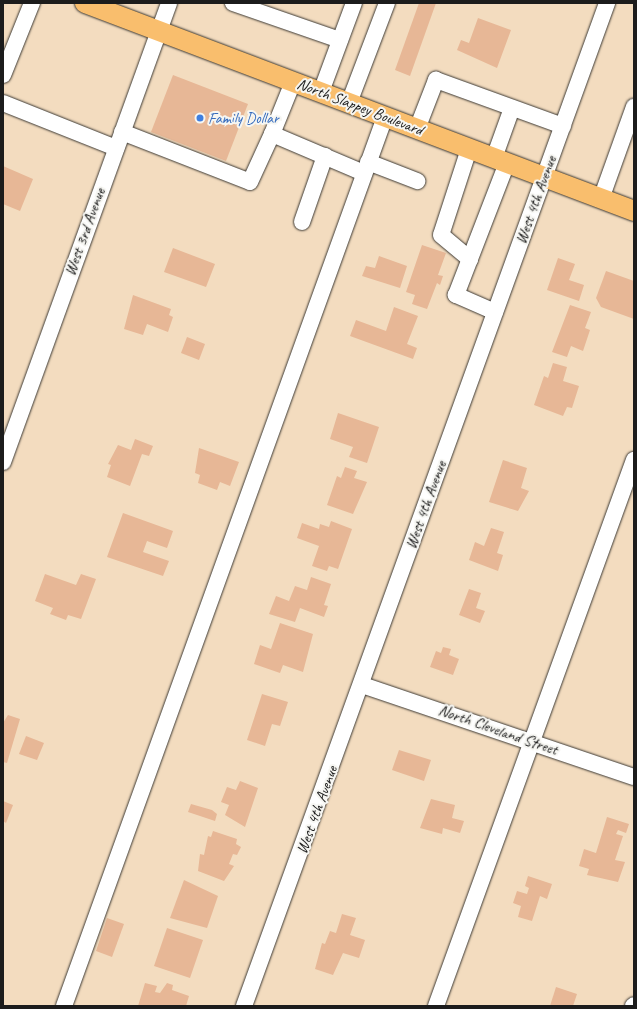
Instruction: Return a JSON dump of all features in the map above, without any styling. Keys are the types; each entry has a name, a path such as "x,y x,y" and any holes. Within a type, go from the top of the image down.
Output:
{"main road":[{"name":"North Slappey Boulevard","path":"85,3 634,211"}],"street":[{"path":"3,75 32,3"},
{"name":"West 3rd Avenue","path":"3,462 169,3"},
{"path":"232,3 340,40"},
{"path":"320,92 354,3"},
{"path":"349,103 387,3"},
{"name":"West 4th Avenue","path":"244,1006 362,685 607,3"},
{"path":"417,129 436,80 563,126"},
{"path":"122,132 250,182 272,134 293,82"},
{"path":"3,103 116,148"},
{"path":"601,199 634,107"},
{"path":"495,312 456,295 470,259 500,160 512,108"},
{"path":"64,1006 385,117"},
{"path":"272,134 325,156 366,168 417,180"},
{"path":"469,149 441,235 470,259"},
{"path":"302,222 325,156"},
{"path":"436,1006 634,460"},
{"name":"North Cleveland Street","path":"362,685 634,777"}],"building":[{"path":"419,3 436,3 410,76 395,70"},
{"path":"478,18 511,30 497,68 457,50 461,40 469,43"},
{"name":"Family Dollar","path":"173,75 248,104 226,161 151,132"},
{"path":"3,166 33,179 20,211 3,204"},
{"path":"422,245 446,253 438,275 443,276 440,285 437,283 427,309 412,304 415,295 406,292"},
{"path":"173,248 215,264 206,287 164,272"},
{"path":"379,256 407,266 400,288 362,276 366,266 375,268"},
{"path":"558,258 575,264 569,280 584,285 579,301 547,290"},
{"path":"606,271 634,281 634,319 601,307 596,298"},
{"path":"133,295 171,309 169,315 173,317 168,332 147,324 143,335 124,329"},
{"path":"570,305 591,312 585,328 590,330 583,351 571,346 567,357 552,352"},
{"path":"394,307 418,316 407,344 417,348 413,359 350,336 356,320 386,331"},
{"path":"187,337 205,344 199,360 181,353"},
{"path":"553,363 567,367 563,381 579,386 572,408 567,407 563,416 534,405 544,376 548,378"},
{"path":"338,413 379,427 367,463 349,457 353,447 330,439"},
{"path":"135,439 153,446 149,456 142,454 130,486 107,477 111,465 108,464 118,445 131,450"},
{"path":"199,448 239,462 230,486 220,482 217,490 198,483 200,475 195,473"},
{"path":"503,460 527,468 521,488 529,491 518,511 489,502"},
{"path":"345,467 357,471 354,478 367,482 353,514 327,505 337,476 341,478"},
{"path":"123,513 173,531 167,548 147,541 143,552 169,561 163,576 107,557"},
{"path":"331,521 352,529 338,569 329,566 327,571 312,566 319,546 297,538 302,523 319,529 320,524 329,527"},
{"path":"491,528 504,532 497,553 503,555 498,571 469,560 475,542 484,546"},
{"path":"45,574 76,585 81,574 96,579 81,619 68,615 66,620 50,614 53,608 35,601"},
{"path":"311,577 331,584 324,605 328,606 324,617 300,608 295,622 269,614 276,596 289,601 295,586 307,590"},
{"path":"469,589 481,593 476,608 485,611 480,623 459,615"},
{"path":"280,623 313,634 303,672 283,665 280,673 254,664 260,645 271,649"},
{"path":"443,647 451,649 449,655 459,659 453,675 430,667 436,651 441,653"},
{"path":"262,694 288,702 280,726 272,724 265,746 247,740"},
{"path":"8,715 20,719 7,763 3,762 3,723"},
{"path":"26,736 44,743 37,760 19,754"},
{"path":"399,750 431,760 424,781 392,770"},
{"path":"240,781 258,788 245,827 225,815 229,805 221,802 227,787 236,790"},
{"path":"431,799 455,805 452,818 464,821 460,833 443,828 442,834 420,828"},
{"path":"3,801 13,805 6,823 3,821"},
{"path":"191,804 212,810 217,814 215,821 188,812"},
{"path":"607,817 629,824 626,833 618,830 616,834 623,836 615,860 625,862 618,882 587,875 589,869 579,866 584,849 596,853"},
{"path":"213,831 237,839 236,844 241,847 237,855 233,854 229,864 234,866 224,881 198,871 200,854 204,855 208,836 211,837"},
{"path":"528,876 552,884 547,899 540,896 532,921 518,917 521,906 513,903 517,891 527,894 529,888 525,886"},
{"path":"184,880 218,896 207,928 170,918"},
{"path":"342,914 356,918 350,935 365,940 359,958 343,953 333,975 315,969 322,943 325,944 330,931 336,933"},
{"path":"107,918 124,924 112,957 96,951"},
{"path":"167,928 203,940 190,978 154,966"},
{"path":"145,983 157,986 155,992 160,993 167,983 173,985 172,990 189,996 186,1006 138,1006"},
{"path":"556,987 577,994 573,1006 550,1006"}],"place":[{"name":"Family Dollar","path":"200,118"}]}
